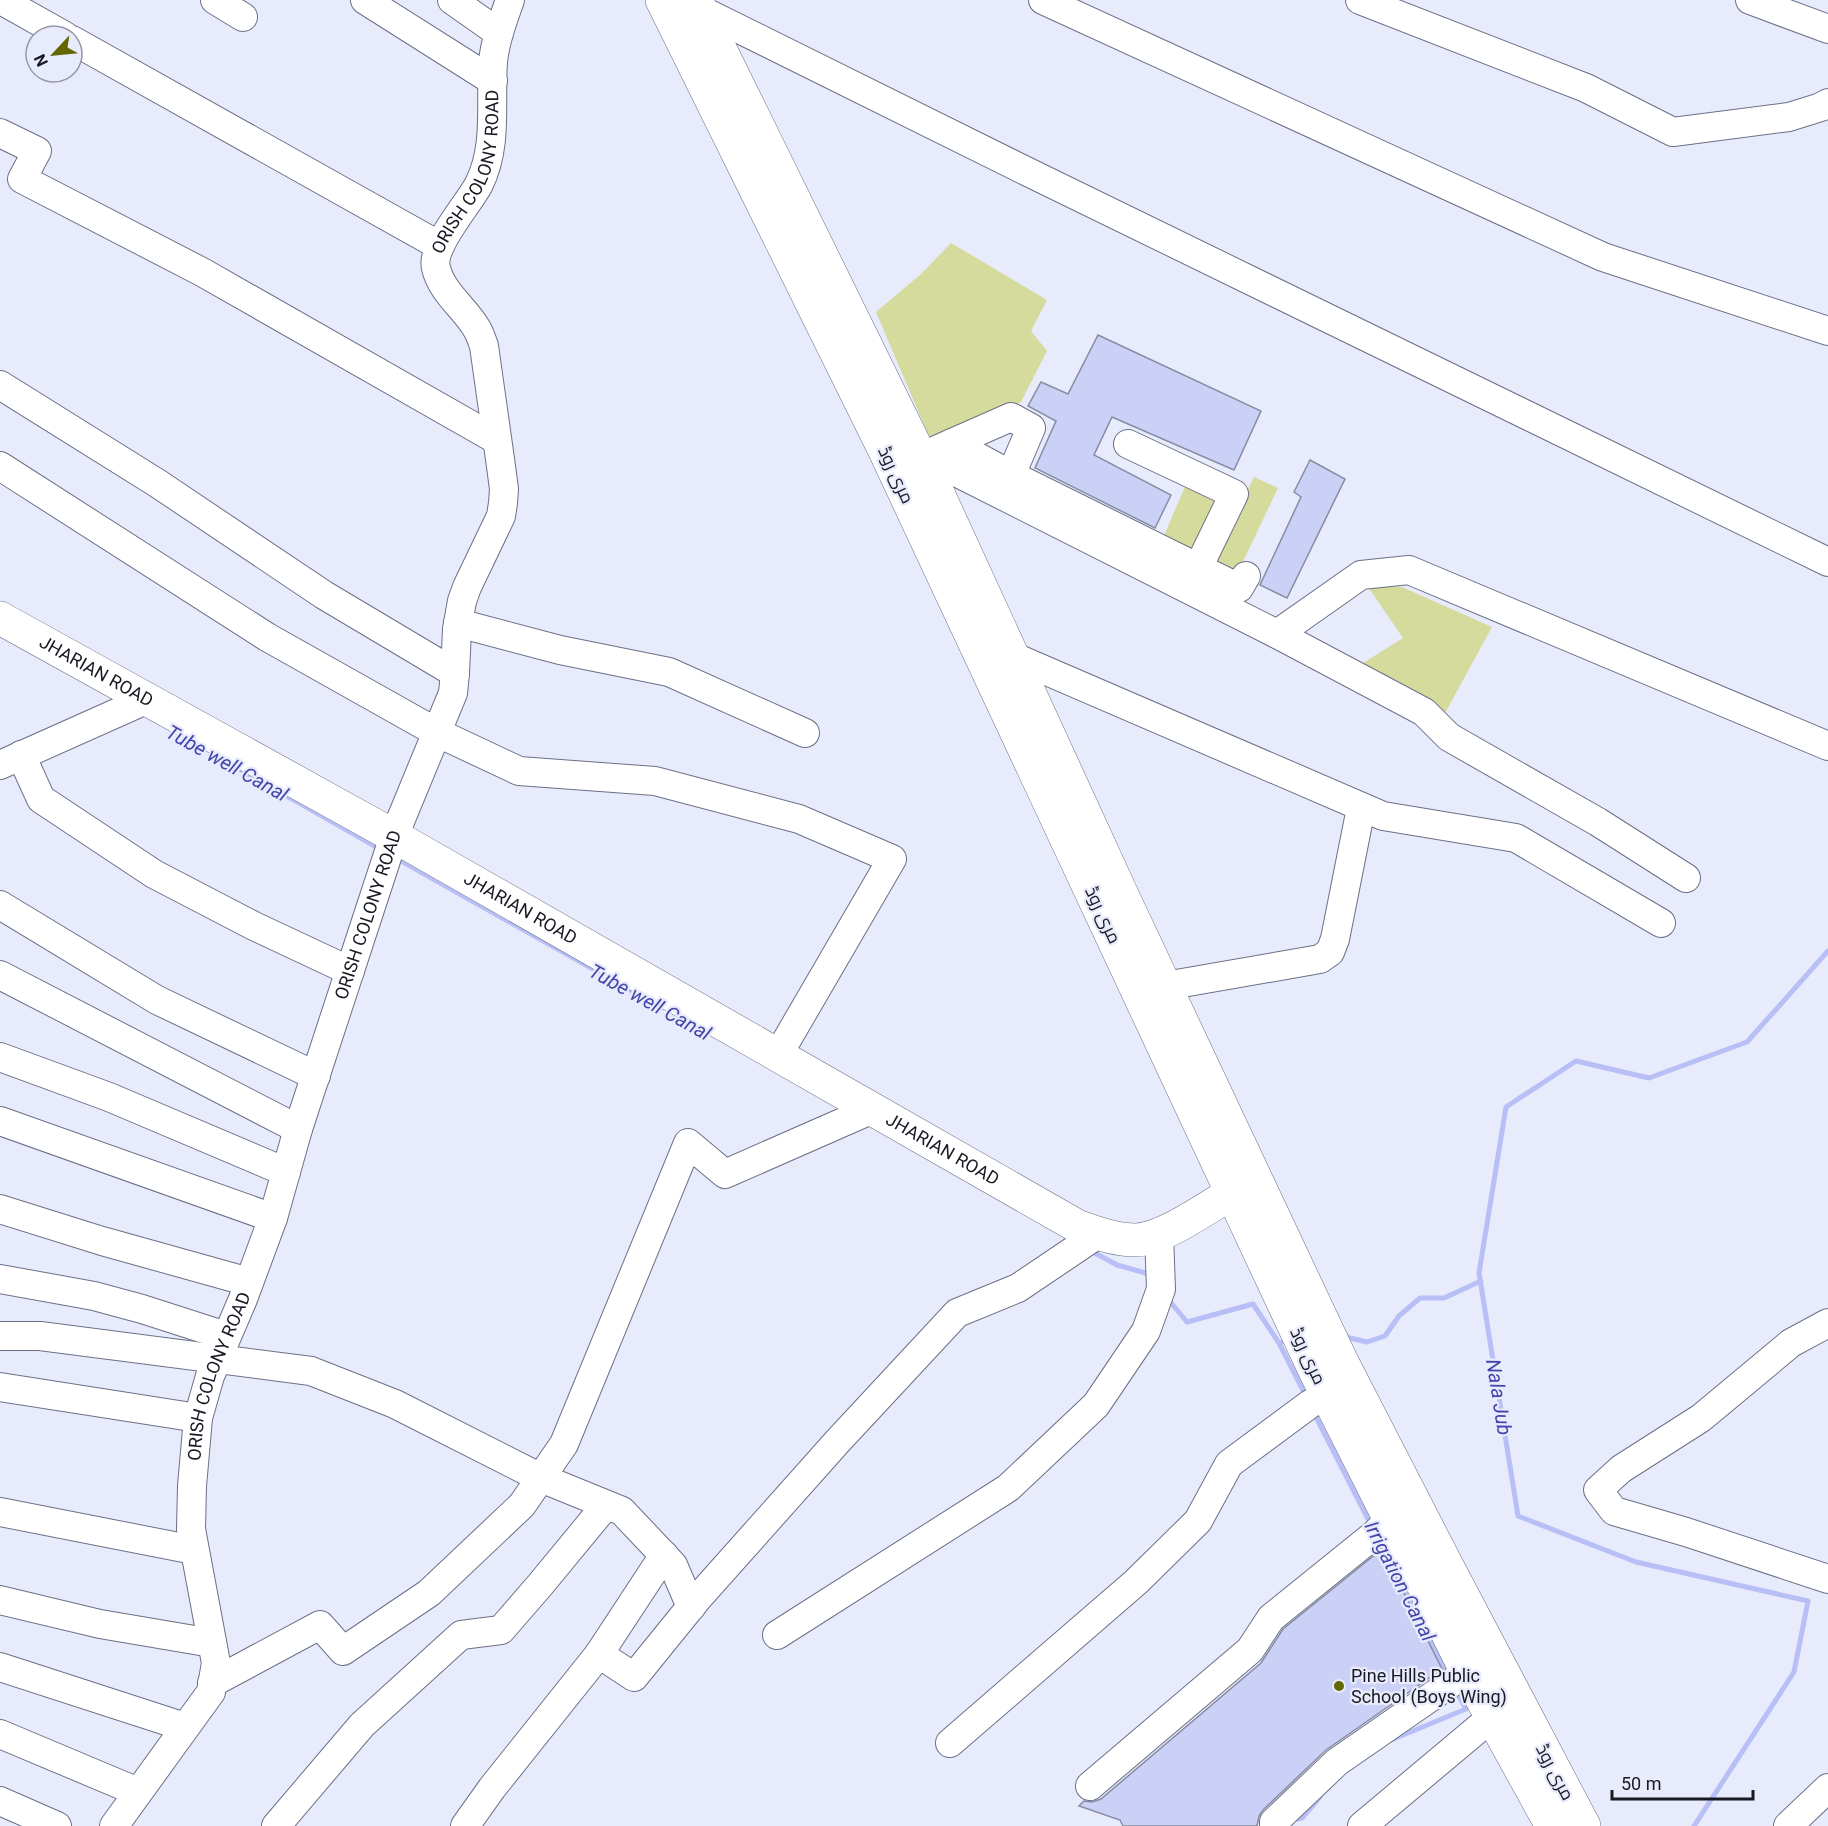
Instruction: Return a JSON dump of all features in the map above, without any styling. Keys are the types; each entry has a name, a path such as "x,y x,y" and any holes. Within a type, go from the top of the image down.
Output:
{"main road":[{"name":"مری روڈ","path":"662,0 843,332 925,466 1012,656 1232,1193 1269,1239"},
{"name":"مری روڈ","path":"699,5 843,332 885,450 1112,903 1165,986 1269,1239 1389,1520 1432,1570 1467,1672 1492,1717 1543,1822"},
{"name":"JHARIAN ROAD","path":"0,618 394,836 1077,1226 1098,1234 1138,1240 1159,1235 1232,1193"},
{"name":"مری روڈ","path":"1328,1376 1432,1570 1584,1826"}],"street":[{"path":"2,0 44,24"},
{"path":"215,0 243,17"},
{"path":"365,0 493,81"},
{"path":"452,0 499,33"},
{"name":"ORISH COLONY ROAD","path":"114,1826 211,1692 216,1663 191,1529 198,1418 210,1376 273,1218 298,1128 394,836 453,693 458,623 466,587 501,516 504,489 484,346 478,330 447,292 435,268 435,259 450,228 479,184 485,169 493,132 494,60 499,33 510,0"},
{"path":"1043,0 1603,257 1828,331"},
{"path":"1360,0 1586,88 1673,132 1789,117 1828,103"},
{"path":"1750,0 1828,29"},
{"path":"699,5 1028,172 1828,562"},
{"path":"84,47 440,246"},
{"path":"0,133 37,151 22,179 202,272 497,440"},
{"path":"0,385 157,483 324,595 455,673"},
{"path":"925,466 952,443 1011,417 1031,428 1011,475"},
{"path":"952,443 1011,475 1239,588 1246,576"},
{"path":"1128,444 1234,494 1198,568"},
{"path":"0,466 267,637 436,732 519,771 655,781 799,819 892,859 778,1055"},
{"path":"925,466 954,471 1277,634 1424,712 1449,737 1598,822 1686,878"},
{"path":"1277,634 1361,575 1409,570 1828,746"},
{"path":"458,623 560,650 669,672 805,733"},
{"path":"1012,656 1383,816 1516,838 1662,923"},
{"path":"148,699 11,760 41,799 145,868 254,926 350,971"},
{"path":"1165,986 1320,959 1330,952 1335,939 1361,808"},
{"path":"0,905 157,1000 316,1076"},
{"path":"0,975 298,1128"},
{"path":"0,1057 109,1097 286,1172"},
{"path":"212,1683 320,1625 343,1652 429,1593 522,1506 564,1444 688,1143 725,1174 873,1109"},
{"path":"3,1131 273,1218"},
{"path":"0,1209 249,1282"},
{"path":"599,1654 634,1677 691,1607 837,1442 957,1313 1018,1288 1098,1234"},
{"path":"777,1635 1008,1488 1096,1405 1146,1331 1161,1289 1159,1235"},
{"path":"0,1279 94,1296 142,1309 221,1348"},
{"path":"1828,1323 1791,1343 1701,1418 1621,1469 1598,1490 1614,1511 1828,1579"},
{"path":"0,1336 40,1336 221,1348 310,1371 395,1404 541,1478 622,1511 673,1565 691,1607"},
{"path":"950,1743 1136,1582 1198,1521 1229,1464 1310,1404 1328,1376"},
{"path":"0,1387 198,1418"},
{"path":"276,1826 362,1725 461,1635 501,1630 606,1505"},
{"path":"0,1512 194,1550"},
{"path":"1090,1786 1250,1650 1271,1618 1375,1534 1389,1520"},
{"path":"465,1826 492,1788 599,1654 664,1555"},
{"path":"0,1600 100,1624 212,1643"},
{"path":"0,1667 185,1727"},
{"path":"1274,1824 1337,1762 1467,1672"},
{"path":"1362,1826 1492,1717"},
{"path":"0,1734 138,1792"},
{"path":"1788,1826 1826,1792"},
{"path":"0,1801 57,1826"}],"green space":[{"path":"951,243 1047,300 1031,331 1047,351 1021,402 930,439 876,312 921,274"},
{"path":"1254,477 1278,488 1238,572 1214,560"},
{"path":"1185,487 1216,500 1193,554 1162,540"},
{"path":"1366,584 1402,587 1492,627 1444,715 1355,668 1403,638"}],"building":[{"path":"1098,335 1261,411 1234,470 1112,417 1094,455 1171,495 1155,528 1035,468 1056,421 1028,406 1041,382 1068,394"},
{"path":"1310,460 1345,479 1287,598 1260,585 1301,497 1294,492"},
{"name":"Pine Hills Public School (Boys Wing)","path":"1382,1549 1442,1669 1326,1750 1263,1810 1257,1826 1123,1826 1120,1820 1079,1806 1084,1801 1092,1802 1101,1799 1261,1663 1283,1629"}],"waterway":[{"name":"Tube well Canal","path":"211,753 380,849"},
{"name":"Tube well Canal","path":"396,858 662,1008"},
{"name":"Nala Jub","path":"1694,1826 1794,1672 1808,1601 1636,1562 1518,1516 1479,1273 1506,1107 1576,1061 1649,1078 1747,1042 1828,951"},
{"name":"Tube well Canal","path":"1091,1251 1117,1265 1151,1276"},
{"name":"Irrigation Canal","path":"1344,1335 1367,1342 1385,1336 1399,1316 1420,1298 1444,1298 1481,1281"},
{"name":"Tube well Canal","path":"1167,1298 1187,1322 1253,1304 1279,1343"},
{"name":"Irrigation Canal","path":"1282,1342 1279,1343 1306,1396"},
{"name":"Irrigation Canal","path":"1314,1413 1371,1525"},
{"name":"Irrigation Canal","path":"1379,1541 1448,1674"},
{"name":"Irrigation Canal","path":"1391,1740 1466,1709 1456,1691"},
{"name":"Irrigation Canal","path":"1292,1820 1302,1818 1320,1797"}],"place":[{"name":"Pine Hills Public School (Boys Wing)","path":"1339,1686"}]}
